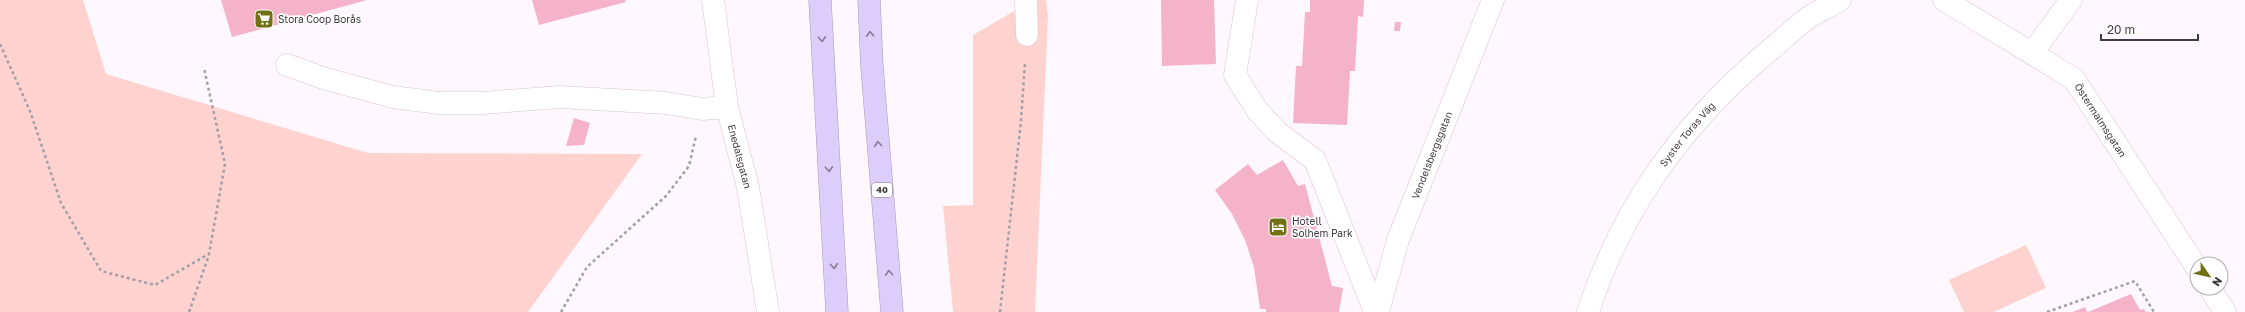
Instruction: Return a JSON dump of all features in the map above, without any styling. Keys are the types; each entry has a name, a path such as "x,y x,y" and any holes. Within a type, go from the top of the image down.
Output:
{"highway":[{"path":"820,0 837,312"},
{"name":"40","path":"868,0 892,312"}],"street":[{"name":"Enedalsgatan","path":"713,0 728,108 748,187 768,312"},
{"path":"1026,0 1027,35"},
{"path":"1247,0 1235,76 1257,110 1277,132 1315,160 1376,312"},
{"name":"Vendelsbergsgatan","path":"1376,312 1398,240 1493,0"},
{"name":"Syster Toras Väg","path":"1588,312 1606,263 1628,216 1669,154 1699,117 1743,73 1809,17 1840,0"},
{"name":"Östermalmsgatan","path":"1944,0 2074,79 2189,256"},
{"path":"2032,54 2071,0"},
{"path":"288,65 326,79 393,97 439,102 483,103 560,97 666,102 702,110 728,108"},
{"path":"2215,296 2225,312"}],"path":[{"path":"1000,312 1021,121 1027,35"},
{"path":"0,44 30,111 61,203 101,271 155,285 209,254"},
{"path":"189,312 209,254 225,164 204,68"},
{"path":"561,312 587,267 666,196 690,166 702,110"},
{"path":"2047,312 2135,281 2154,312"}],"shaded area":[{"path":"0,0 83,0 106,74 368,153 642,154 528,312 0,312"},
{"path":"1033,0 1046,0 1048,16 1035,312 953,312 943,206 973,205 973,35"},
{"path":"2026,245 2046,288 1994,312 1964,312 1949,280"}],"building":[{"name":"Stora Coop Borås","path":"221,0 367,0 232,37"},
{"path":"532,0 625,0 626,2 539,25"},
{"path":"1161,0 1214,0 1216,64 1162,66"},
{"path":"1310,0 1364,0 1363,17 1358,16 1355,71 1350,71 1347,125 1293,123 1296,66 1302,66 1305,12 1310,12"},
{"path":"1395,22 1401,22 1400,31 1394,31"},
{"path":"574,118 590,123 584,145 566,146"},
{"name":"Hotell Solhem Park","path":"1283,160 1298,186 1305,184 1332,286 1343,288 1339,312 1266,312 1266,309 1260,309 1254,267 1245,240 1232,214 1215,190 1248,164 1257,175"},
{"path":"2131,294 2140,310 2144,309 2146,312 2088,312"},
{"path":"2085,307 2087,312 2073,312"}],"place":[{"name":"Stora Coop Borås","path":"264,19"},
{"name":"Hotell Solhem Park","path":"1278,227"}]}
